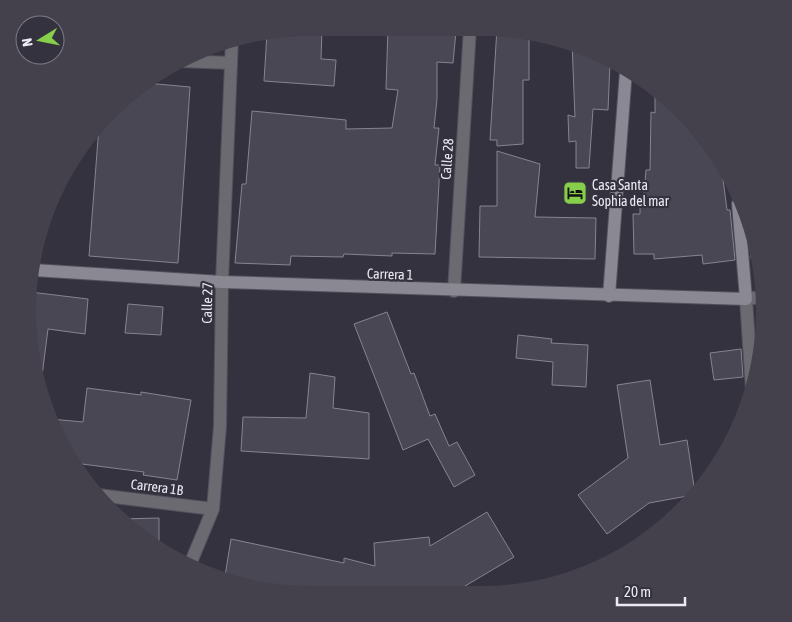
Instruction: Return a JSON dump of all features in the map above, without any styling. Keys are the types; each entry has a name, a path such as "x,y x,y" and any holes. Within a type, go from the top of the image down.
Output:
{"street":[{"name":"Calle 28","path":"454,291 470,36"},
{"name":"Calle 27","path":"192,559 213,509 220,426 222,282 232,48"},
{"path":"196,62 231,64"},
{"path":"609,296 626,78"},
{"path":"739,218 750,363"},
{"name":"Carrera 1","path":"40,270 222,282 746,299"},
{"path":"746,299 755,298"},
{"name":"Carrera 1B","path":"109,497 213,509"}],"building":[{"path":"322,36 321,59 336,60 334,86 264,81 267,40"},
{"path":"388,36 456,36 453,63 437,62 437,99 434,128 439,128 435,165 440,165 435,254 392,253 392,256 344,254 343,257 291,256 290,265 235,263 242,184 246,184 252,111 346,120 346,129 392,128 398,90 386,89"},
{"path":"496,37 529,41 529,80 523,80 523,144 497,146 497,140 490,140"},
{"path":"572,52 610,69 608,110 593,109 589,168 576,168 576,141 569,142 568,115 575,117"},
{"path":"157,84 190,87 178,263 89,256 98,137 130,104"},
{"path":"655,98 688,130 719,174 723,182 727,210 730,210 735,260 703,264 702,255 654,259 654,254 634,254 633,214 640,214 640,206 643,206 646,170 650,170 651,112 655,113"},
{"path":"497,151 540,164 535,217 596,218 595,259 479,257 480,206 497,206"},
{"path":"37,293 88,299 85,334 48,329 43,369 37,329"},
{"path":"128,304 163,307 161,335 125,333"},
{"path":"387,312 411,374 414,373 430,416 435,414 449,446 457,442 475,475 454,487 428,439 403,450 354,324"},
{"path":"518,335 552,339 551,343 588,345 586,387 552,385 553,362 516,358"},
{"path":"741,349 743,377 714,380 710,353"},
{"path":"310,373 335,377 333,408 369,413 369,459 241,451 243,417 306,418"},
{"path":"650,380 660,445 687,440 694,485 683,497 649,503 607,534 578,495 628,458 617,385"},
{"path":"87,388 141,395 141,392 191,400 177,480 143,475 144,472 83,464 59,420 83,422"},
{"path":"487,512 514,557 465,586 293,585 257,580 226,572 231,539 344,563 344,558 375,566 374,543 429,537 430,546"},
{"path":"159,518 159,540 144,529 131,519"}],"place":[{"name":"Casa Santa Sophia del mar","path":"575,193"}]}
